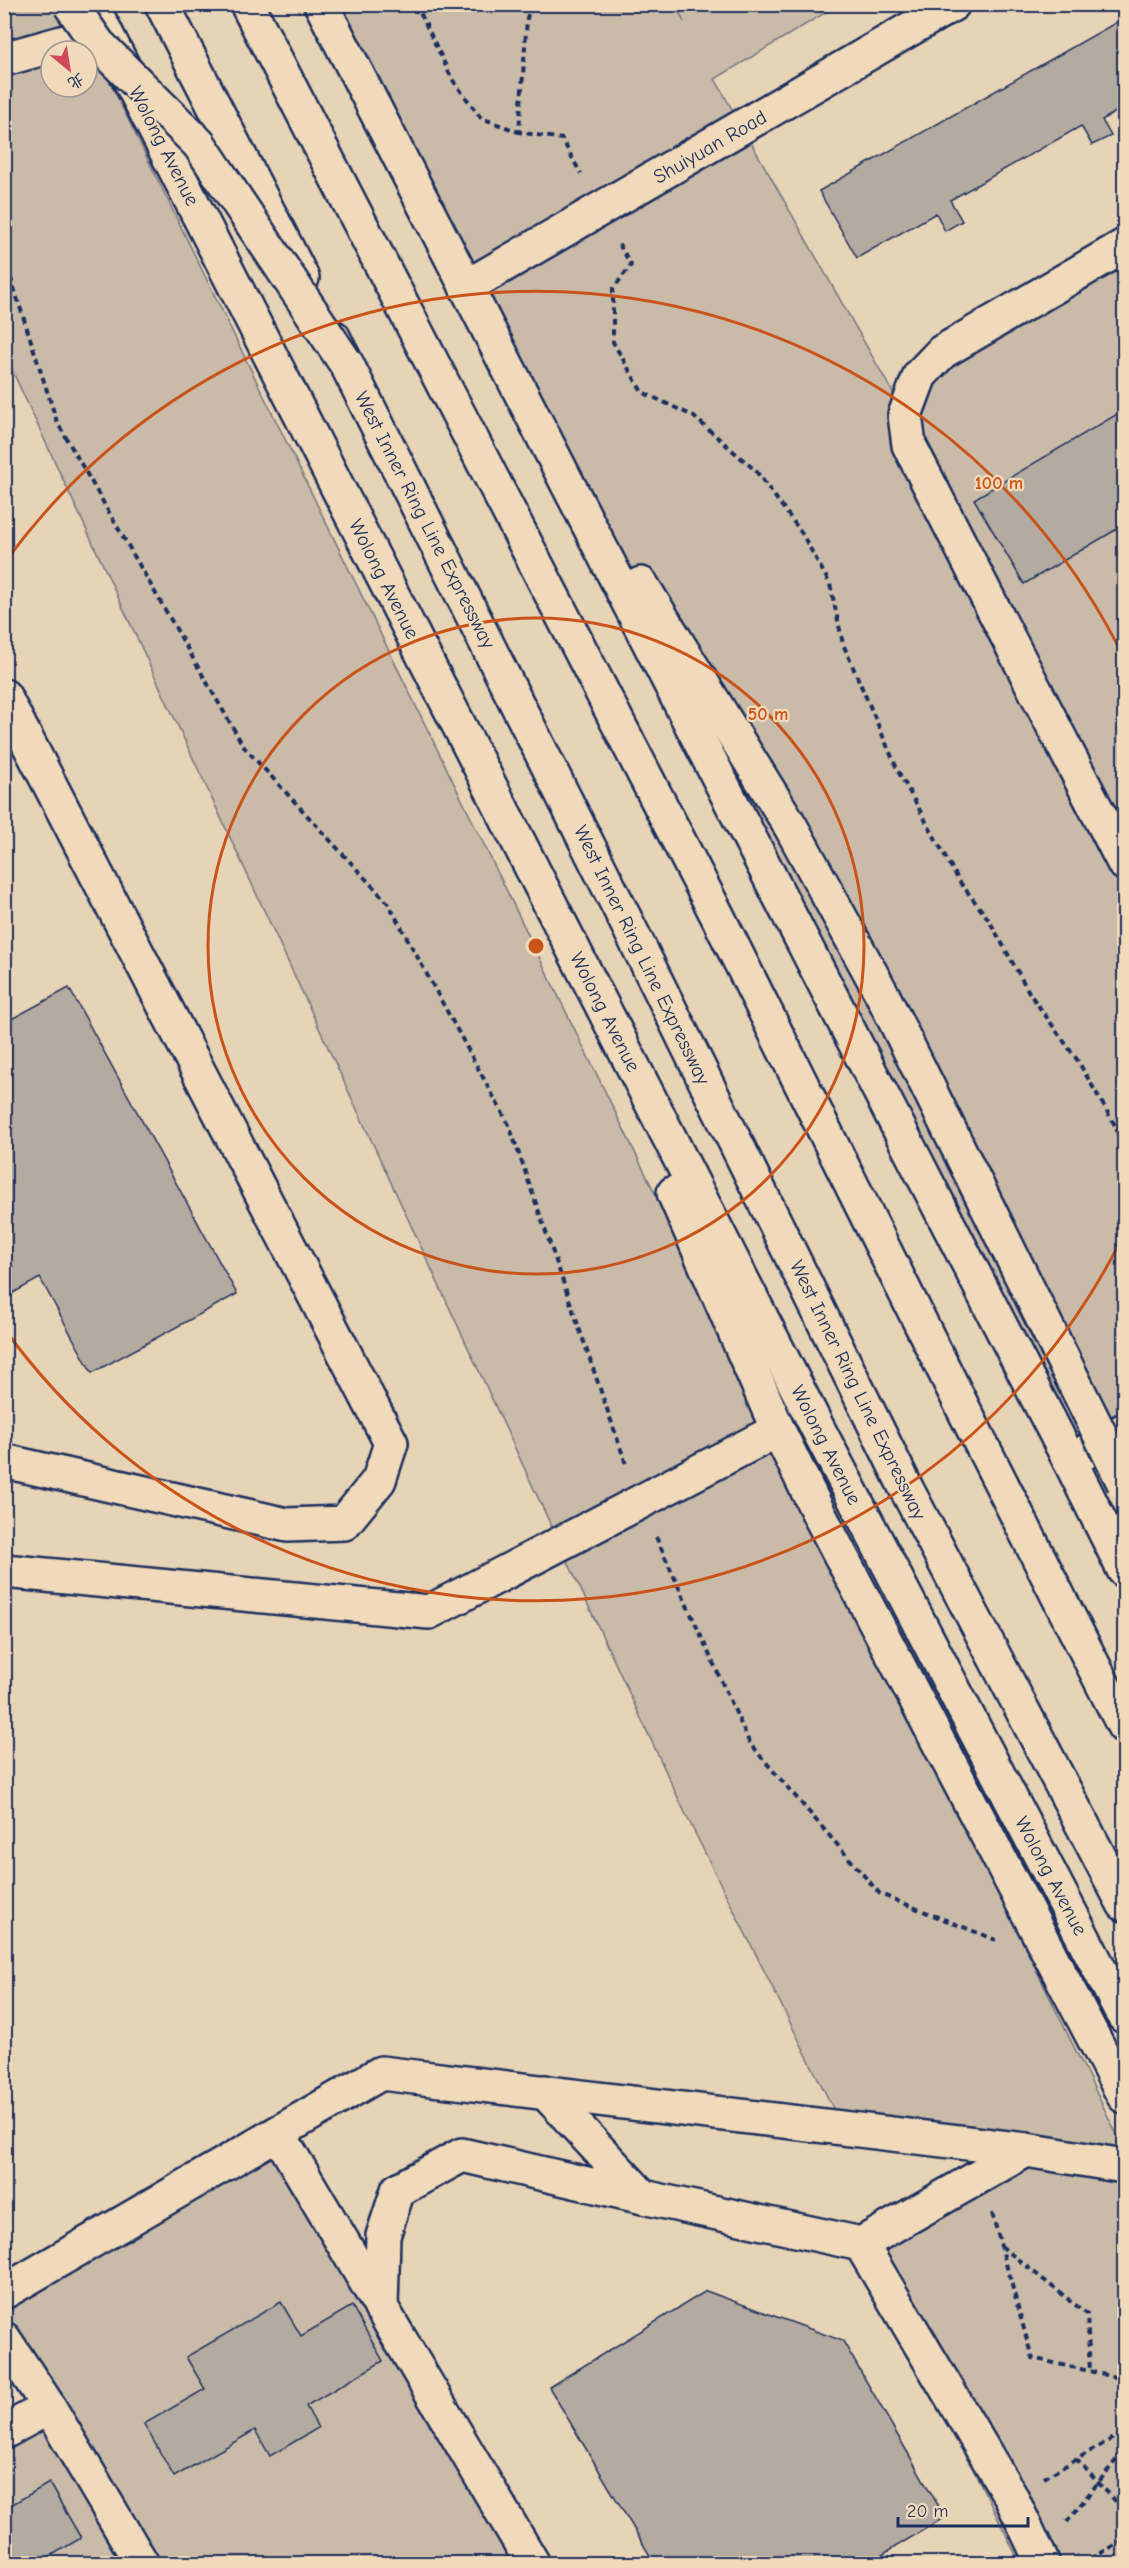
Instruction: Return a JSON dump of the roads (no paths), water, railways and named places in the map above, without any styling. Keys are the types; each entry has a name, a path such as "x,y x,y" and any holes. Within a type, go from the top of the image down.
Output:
{"main road":[{"path":"70,4 98,44 199,144 345,362"},
{"name":"West Inner Ring Line Expressway","path":"162,4 646,961 907,1490 1125,1904"},
{"path":"247,4 717,915 955,1393 1125,1726"},
{"path":"321,4 1125,1570"},
{"name":"Shuiyuan Road","path":"466,287 953,4"},
{"path":"4,59 98,18"},
{"name":"Wolong Avenue","path":"98,18 812,1418 1125,2016"},
{"path":"1125,246 942,352 920,375 905,415 909,445 1125,863"},
{"path":"509,370 791,827 882,994 1125,1483"},
{"path":"4,696 392,1443 379,1480 344,1523 287,1525 4,1461"},
{"path":"534,873 778,1430 820,1516 1125,2096"},
{"path":"4,1571 429,1612 778,1430"},
{"path":"1070,1461 1125,1430"},
{"path":"4,2292 381,2073 1026,2150 1125,2166"},
{"path":"545,2092 643,2197"},
{"path":"278,2133 533,2564"},
{"path":"381,2308 383,2236 398,2190 462,2155 861,2244 1026,2150"},
{"path":"861,2244 1011,2497 1041,2560"},
{"path":"4,2339 49,2407 142,2564"},
{"path":"4,2432 49,2407"}]}
